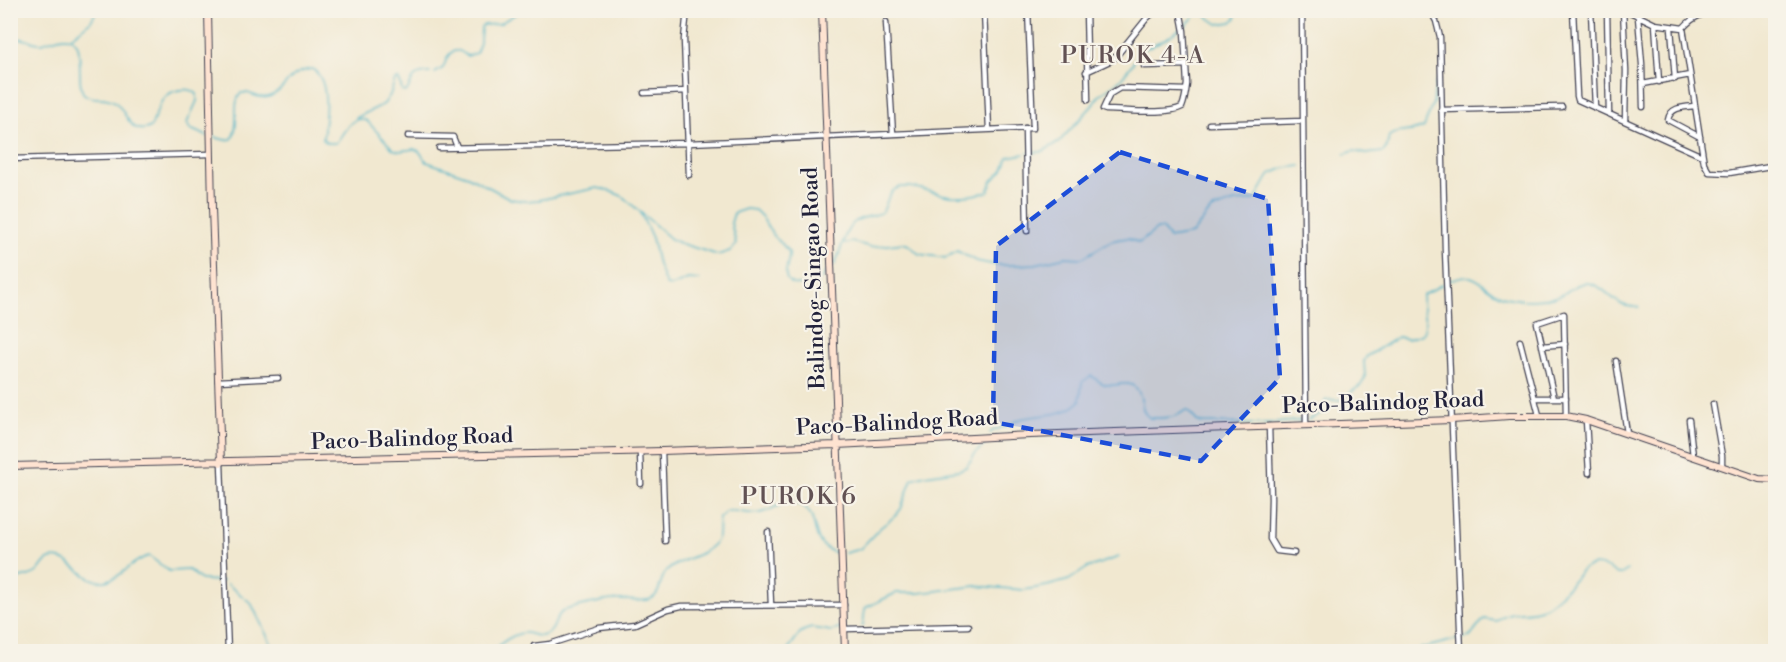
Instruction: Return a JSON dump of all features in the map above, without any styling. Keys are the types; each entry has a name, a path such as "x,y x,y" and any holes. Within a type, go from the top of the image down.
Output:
{"street":[{"path":"208,10 210,154 228,651"},
{"path":"687,10 684,39 689,175"},
{"name":"Balindog-Singao Road","path":"822,10 845,651"},
{"path":"984,10 989,130"},
{"path":"439,148 689,143 1034,128 1028,10"},
{"path":"1086,10 1088,100"},
{"path":"1086,72 1114,59 1147,18 1157,10"},
{"path":"1180,10 1186,65 1186,90 1183,106 1178,110 1106,110 1103,108 1110,94 1120,88 1186,90"},
{"path":"1302,10 1306,424"},
{"path":"1430,10 1436,21 1440,37 1461,651"},
{"path":"1573,10 1576,96 1581,102 1702,156"},
{"path":"1590,10 1595,108"},
{"path":"1607,10 1609,114"},
{"path":"1625,121 1624,10 1655,24 1683,28"},
{"path":"1728,10 1697,16 1683,28 1702,156 1707,170 1712,173 1729,173 1776,165"},
{"path":"1638,17 1643,84 1642,107"},
{"path":"886,22 893,134"},
{"path":"1655,24 1659,82"},
{"path":"1671,27 1675,79"},
{"path":"1144,66 1186,65"},
{"path":"1643,84 1690,75"},
{"path":"644,93 686,92"},
{"path":"1695,106 1676,109 1670,114 1668,120 1700,137"},
{"path":"1441,111 1562,107"},
{"path":"1209,124 1303,121"},
{"path":"1025,128 1028,231"},
{"path":"408,136 453,137 457,147"},
{"path":"10,159 210,154"},
{"path":"1554,398 1537,323 1564,314 1566,416"},
{"path":"1520,341 1539,415"},
{"path":"1542,346 1565,344"},
{"path":"1616,361 1627,433"},
{"path":"218,381 278,378"},
{"path":"1535,398 1566,398"},
{"path":"1713,404 1722,466"},
{"name":"Paco-Balindog Road","path":"10,466 640,452 1539,415 1566,416 1586,420 1759,479 1776,480"},
{"path":"1586,420 1589,473"},
{"path":"1689,420 1693,456"},
{"path":"1269,426 1270,539 1277,550 1294,553"},
{"path":"662,451 665,541"},
{"path":"640,452 641,484"},
{"path":"768,532 771,605"},
{"path":"534,646 550,644 598,628 635,624 668,609 681,606 844,605"},
{"path":"845,629 968,626"}],"highlighted area":[{"path":"1120,152 1268,199 1280,378 1201,461 993,422 996,246"}],"waterway":[{"path":"71,37 91,21 97,10"},
{"path":"435,73 443,68 448,55 453,52 460,51 467,56 476,53 480,43 481,27 499,24 522,10"},
{"path":"1185,26 1198,13 1202,13 1218,24 1232,22 1236,18 1236,10"},
{"path":"1028,153 1041,152 1058,143 1099,96 1122,78 1142,50 1167,38 1181,28"},
{"path":"10,41 19,38 42,43 62,37 72,39 77,43 79,50 83,93 90,97 107,98 115,102 138,129 151,127 160,104 167,95 179,90 193,91 197,94 197,101 187,123 190,129 207,136"},
{"path":"214,137 232,139 236,126 237,102 241,93 268,97 279,91 297,74 312,69 322,81 325,101 323,139 327,143 336,143 349,125 361,119 367,121 393,149 419,151 427,162 468,176 511,199 539,200 597,188 607,190 622,196 671,239 718,255 730,251 736,244 731,223 734,213 746,209 755,210 772,234 789,252 786,276 791,283 805,285 815,282 828,270"},
{"path":"356,118 384,104 395,80 398,79 402,91 406,92 415,76 430,73"},
{"path":"1345,154 1354,151 1366,154 1383,152 1387,147 1389,136 1424,127 1433,103 1436,81"},
{"path":"834,265 851,225 859,219 877,215 883,211 888,197 894,190 913,187 955,196 988,192 992,181 1003,170 1008,157 1024,154"},
{"path":"843,244 852,242 871,247 903,243 919,254 946,258 957,251 976,261 996,265 1035,264 1065,257 1082,258 1111,241 1128,238 1139,243 1157,229 1162,229 1169,238 1192,234 1211,210 1235,202 1255,200 1270,174 1285,168 1301,166"},
{"path":"641,214 652,238 658,265 666,285 672,286 688,279 699,280"},
{"path":"1448,281 1459,277 1474,278 1497,294 1526,300 1555,297 1579,284 1586,283 1600,288 1623,305 1639,307"},
{"path":"1308,420 1320,414 1326,400 1340,400 1361,385 1365,378 1364,361 1367,356 1398,337 1408,339 1422,334 1425,325 1423,295 1443,284"},
{"path":"990,433 1027,417 1067,410 1080,401 1082,382 1091,376 1108,385 1133,385 1139,392 1144,412 1150,418 1172,417 1188,411 1202,423 1267,424 1304,420"},
{"path":"845,553 860,549 895,516 901,509 912,479 966,467 989,440"},
{"path":"494,652 504,642 518,634 540,636 549,633 558,616 565,610 608,601 651,599 657,594 664,575 671,567 709,549 714,544 718,535 719,518 727,511 756,513 766,512 788,503 800,505 811,515 822,544 828,550 838,553"},
{"path":"10,581 34,574 48,560 57,558 71,564 90,578 105,581 149,556 169,571 189,570 201,580 223,581"},
{"path":"862,626 865,608 896,593 919,593 976,586 1024,590 1069,580 1087,568 1119,557"},
{"path":"1463,638 1470,637 1484,619 1496,621 1507,614 1534,611 1544,607 1563,592 1586,567 1600,566 1617,574 1622,574 1627,570"},
{"path":"227,584 251,603 275,652"},
{"path":"786,652 800,633 805,630 812,628 831,631 842,628"},
{"path":"1407,652 1458,639"}],"district":[{"name":"PUROK 4-A","path":"1133,56"},
{"name":"PUROK 6","path":"799,497"}]}
